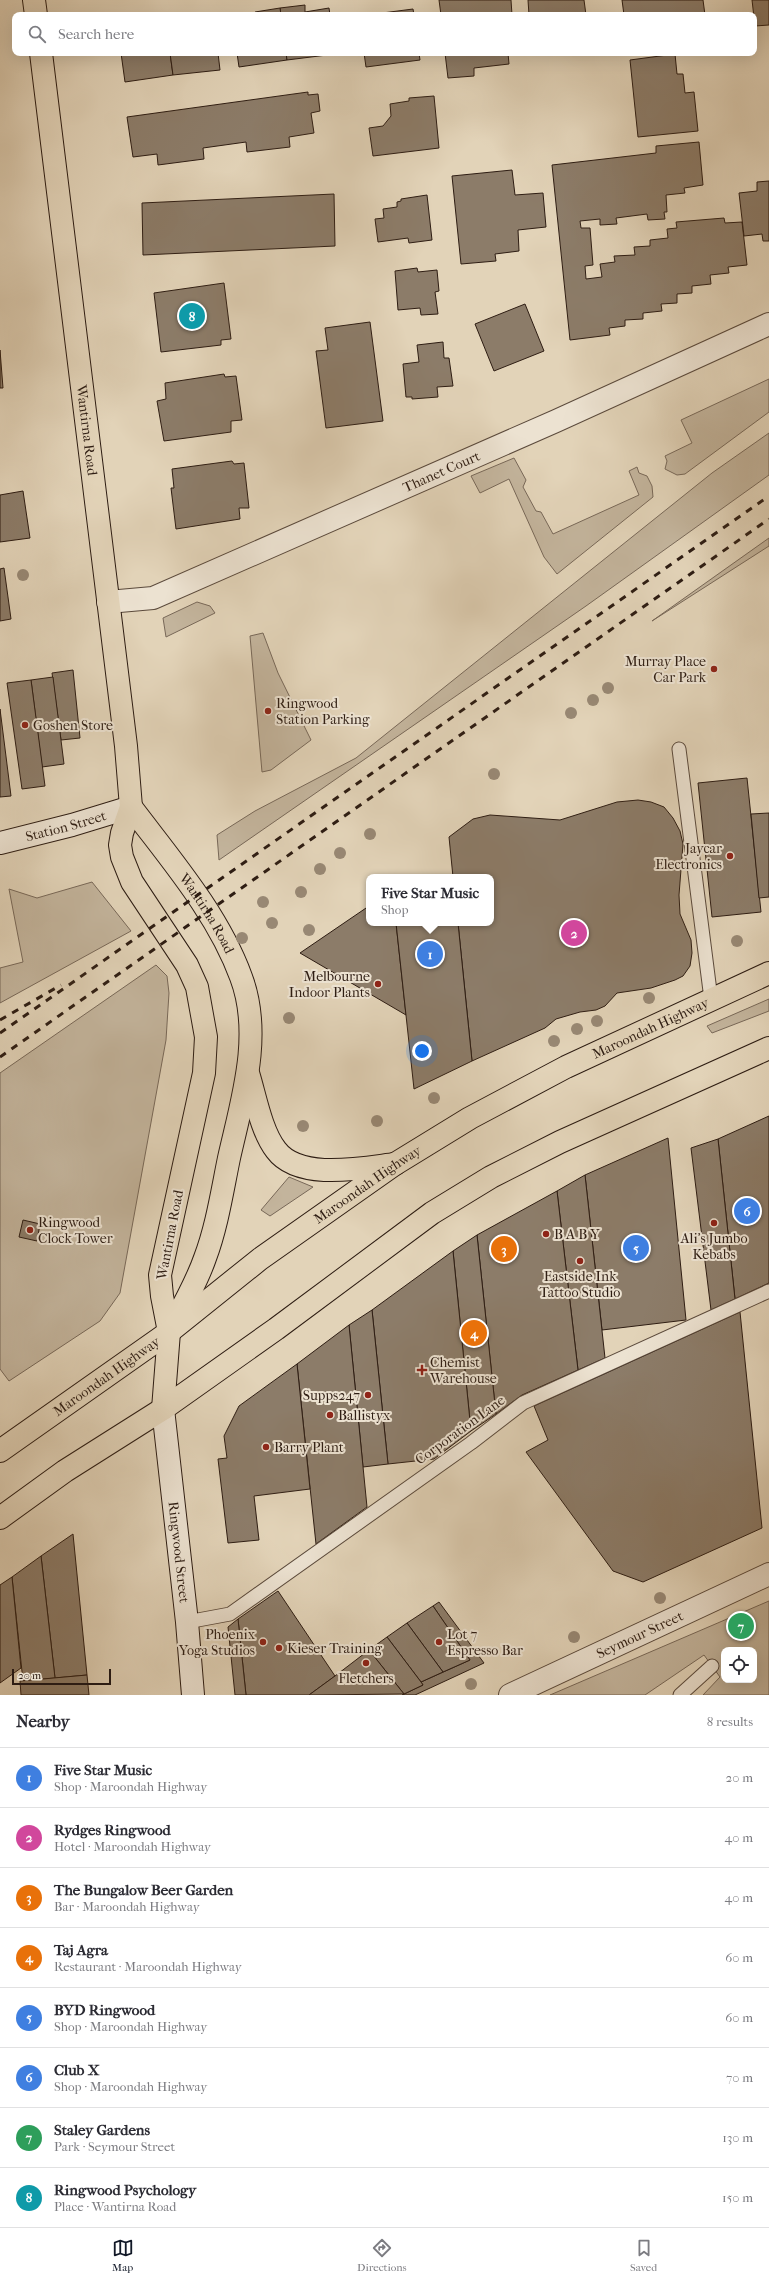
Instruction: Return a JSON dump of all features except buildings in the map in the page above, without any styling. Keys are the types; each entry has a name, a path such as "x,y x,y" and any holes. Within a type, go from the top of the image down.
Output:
{"main road":[{"path":"34,0 36,12"},
{"name":"Wantirna Road","path":"41,56 90,466 108,602 131,807 122,833 120,845 122,857 132,882 187,965 197,988 206,1038 204,1073 160,1275 162,1296 169,1332"},
{"name":"Wantirna Road","path":"131,807 213,919 232,954 248,1003 250,1040 248,1071 211,1241 195,1281 169,1332"},
{"name":"Maroondah Highway","path":"1,1448 169,1332 260,1259 395,1164 470,1118 566,1067 769,973"},
{"path":"0,1518 65,1471 163,1409 276,1329 432,1214 491,1177 560,1142 769,1048"},
{"path":"248,1071 269,1138 276,1150 284,1158 298,1165 312,1168 338,1170 395,1164"},
{"path":"163,1409 169,1332"}],"street":[{"name":"Thanet Court","path":"108,602 153,598 556,422 769,324"},
{"name":"Station Street","path":"0,843 72,825 131,807"},
{"name":"Ringwood Street","path":"163,1409 187,1622 193,1695"},
{"name":"Seymour Street","path":"510,1695 769,1574"}],"lane":[{"path":"679,749 711,999"},
{"name":"Corporation Lane","path":"187,1622 230,1614 464,1448 523,1403 769,1291"},
{"path":"680,1695 712,1666"}],"shaded area":[{"path":"769,379 769,412 685,474 677,475 665,469 667,461 665,456 692,443 681,420"},
{"path":"769,433 769,475 586,606 219,860 217,835 255,811 356,758 712,473"},
{"path":"514,458 526,480 523,487 536,511 541,512 553,534 639,495 629,471 637,467 639,473 647,476 652,486 653,497 557,574 544,557 509,479 480,493 471,476"},
{"path":"769,538 769,546 652,621"},
{"path":"197,602 210,606 215,613 166,637 163,618"},
{"path":"263,633 278,673 311,740 271,770 262,772 250,636"},
{"path":"92,882 131,931 0,1003 0,968 23,962 9,889 37,898"},
{"path":"156,965 167,976 169,993 166,1040 120,1293 100,1321 9,1381 0,1369 0,1073"},
{"path":"769,999 769,1011 712,1033 707,1026"},
{"path":"289,1177 313,1187 270,1216 261,1210"},
{"path":"769,1601 769,1695 703,1695 720,1677 704,1655 645,1695 550,1695"}],"railway":[{"path":"0,1033 769,496"},
{"path":"0,1057 769,519"},
{"path":"0,1020 61,985"}],"place":[{"name":"Ringwood Psychology","path":"192,316"},
{"name":"Murray Place Car Park","path":"714,669"},
{"name":"Ringwood Station Parking","path":"268,711"},
{"name":"Goshen Store","path":"25,725"},
{"name":"Jaycar Electronics","path":"730,856"},
{"name":"Rydges Ringwood","path":"574,933"},
{"name":"Five Star Music","path":"430,954"},
{"name":"Melbourne Indoor Plants","path":"378,984"},
{"name":"Club X","path":"747,1211"},
{"name":"Ali's Jumbo Kebabs","path":"714,1223"},
{"name":"Ringwood Clock Tower","path":"30,1230"},
{"name":"B A B Y","path":"546,1234"},
{"name":"BYD Ringwood","path":"636,1248"},
{"name":"The Bungalow Beer Garden","path":"504,1249"},
{"name":"Eastside Ink Tattoo Studio","path":"580,1261"},
{"name":"Taj Agra","path":"474,1333"},
{"name":"Chemist Warehouse","path":"422,1370"},
{"name":"Supps247","path":"368,1395"},
{"name":"Ballistyx","path":"330,1415"},
{"name":"Barry Plant","path":"266,1447"},
{"name":"Staley Gardens","path":"741,1626"},
{"name":"Phoenix Yoga Studios","path":"263,1642"},
{"name":"Lot 7 Espresso Bar","path":"439,1642"},
{"name":"Kieser Training","path":"279,1648"},
{"name":"Fletchers","path":"366,1663"}]}
